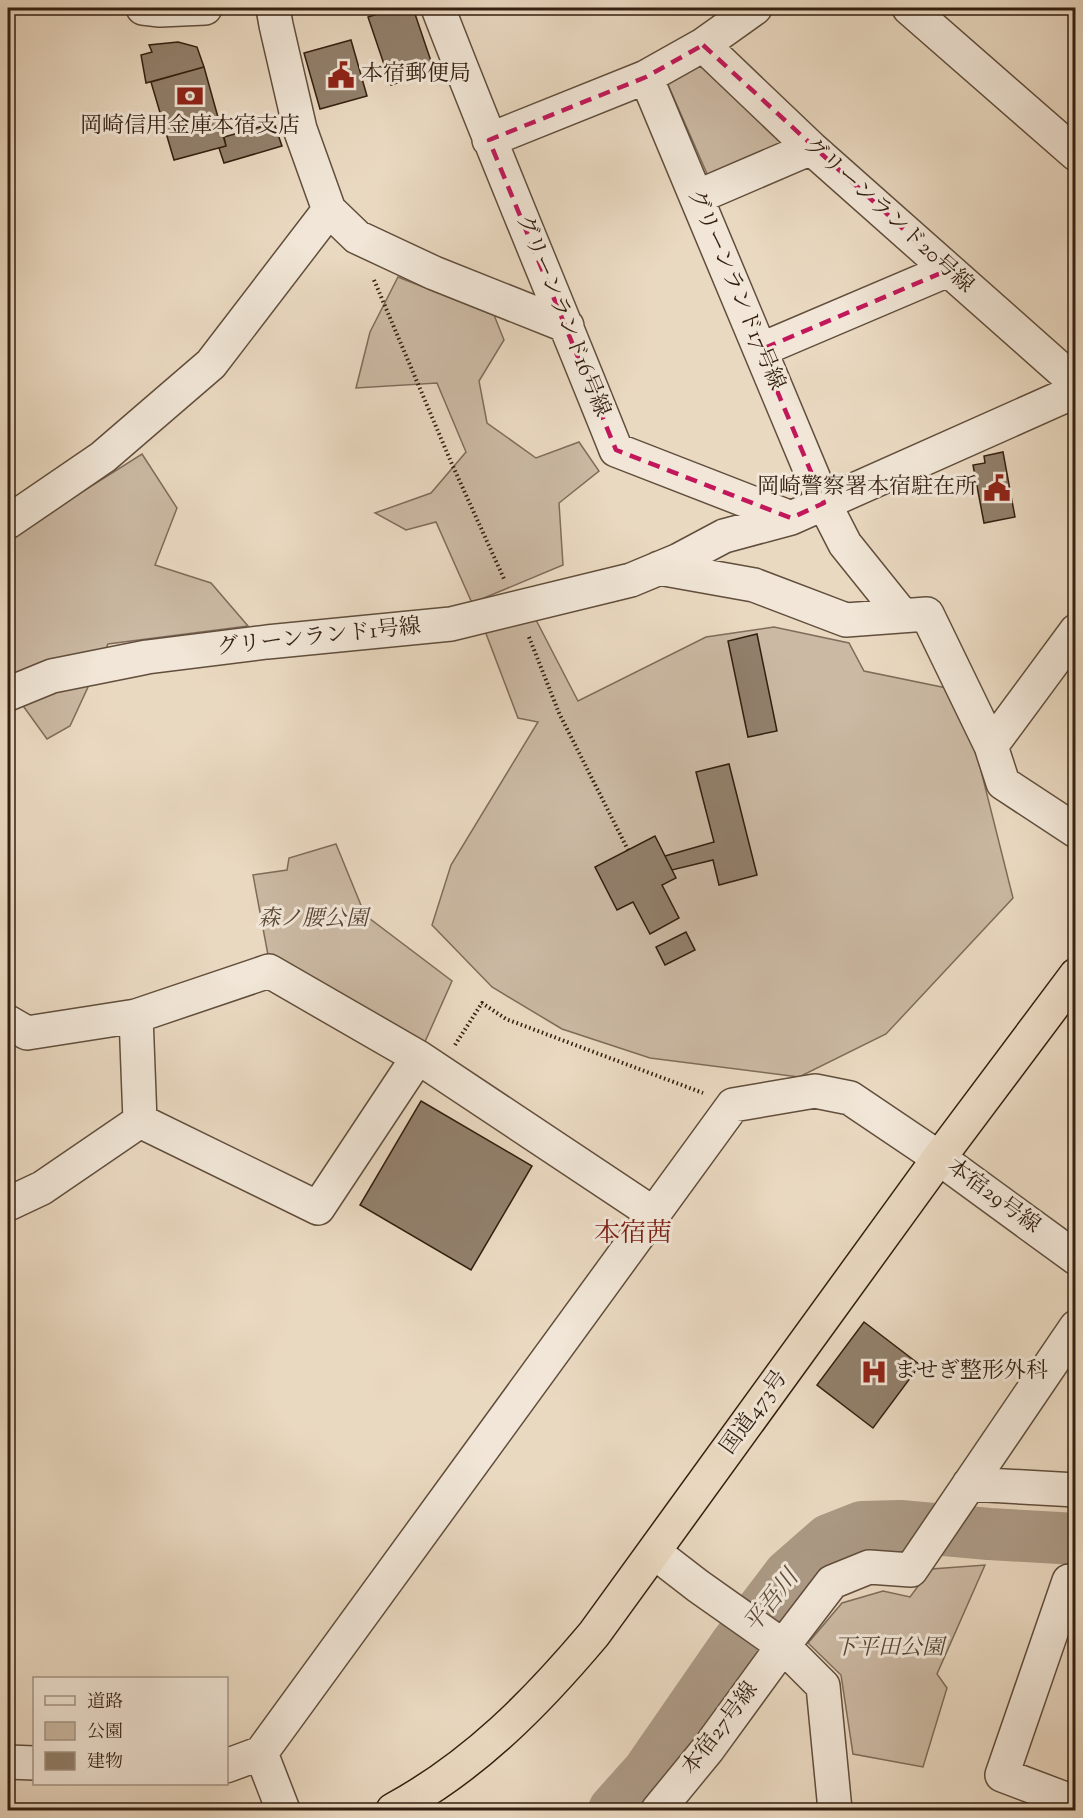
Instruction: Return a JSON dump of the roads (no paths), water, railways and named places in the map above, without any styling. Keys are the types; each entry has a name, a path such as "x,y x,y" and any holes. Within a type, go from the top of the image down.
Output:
{"highway":[{"name":"国道473号","path":"393,1810 440,1781 524,1713 594,1634 939,1158 1076,975"}],"street":[{"path":"143,8 160,10 205,8"},
{"path":"273,8 300,129 329,210 357,237 434,273 567,327"},
{"name":"グリーンランド16号線","path":"438,8 489,140 616,450 791,518"},
{"path":"489,140 646,77 704,45 755,8"},
{"path":"909,8 1076,154"},
{"name":"グリーンランド20号線","path":"704,45 811,148 1076,383"},
{"name":"グリーンランド17号線","path":"646,77 824,503 845,544 902,615"},
{"path":"697,197 811,148"},
{"path":"8,522 103,457 211,364 329,210"},
{"path":"760,350 948,270"},
{"path":"791,518 1076,391"},
{"name":"グリーンランド1号線","path":"8,694 52,676 147,657 267,642 451,624 518,609 645,574 679,560 724,536 791,518"},
{"path":"645,574 754,585 846,620 927,614 990,746 1003,783 1076,831"},
{"path":"990,746 1076,631"},
{"path":"8,1022 27,1033 136,1016 269,971 429,1064 654,1214 261,1753 228,1765"},
{"path":"136,1016 140,1121"},
{"path":"140,1121 318,1208 429,1064"},
{"name":"本宿29号線","path":"654,1214 733,1105 815,1092 850,1098 939,1158 1076,1258"},
{"path":"8,1204 42,1188 140,1121"},
{"path":"963,1493 1076,1327"},
{"path":"963,1493 1076,1490"},
{"name":"本宿27号線","path":"658,1810 708,1749 832,1582 869,1567 911,1570 963,1493"},
{"path":"654,1552 783,1646 823,1686 835,1810"},
{"path":"1076,1581 1069,1581 1002,1775 1076,1803"},
{"path":"261,1753 283,1810"},
{"path":"8,1762 33,1763"}],"waterway":[{"name":"平吾川","path":"614,1810 648,1772 735,1646 789,1575 829,1540 862,1527 900,1526 1076,1539"}],"place":[{"name":"本宿郵便局","path":"341,75"},
{"name":"岡崎信用金庫本宿支店","path":"190,96"},
{"name":"岡崎警察署本宿駐在所","path":"997,488"},
{"name":"ませぎ整形外科","path":"874,1372"}],"district":[{"name":"本宿茜","path":"633,1234"}],"park label":[{"name":"森ノ腰公園","path":"313,920"},
{"name":"下平田公園","path":"889,1649"}]}
